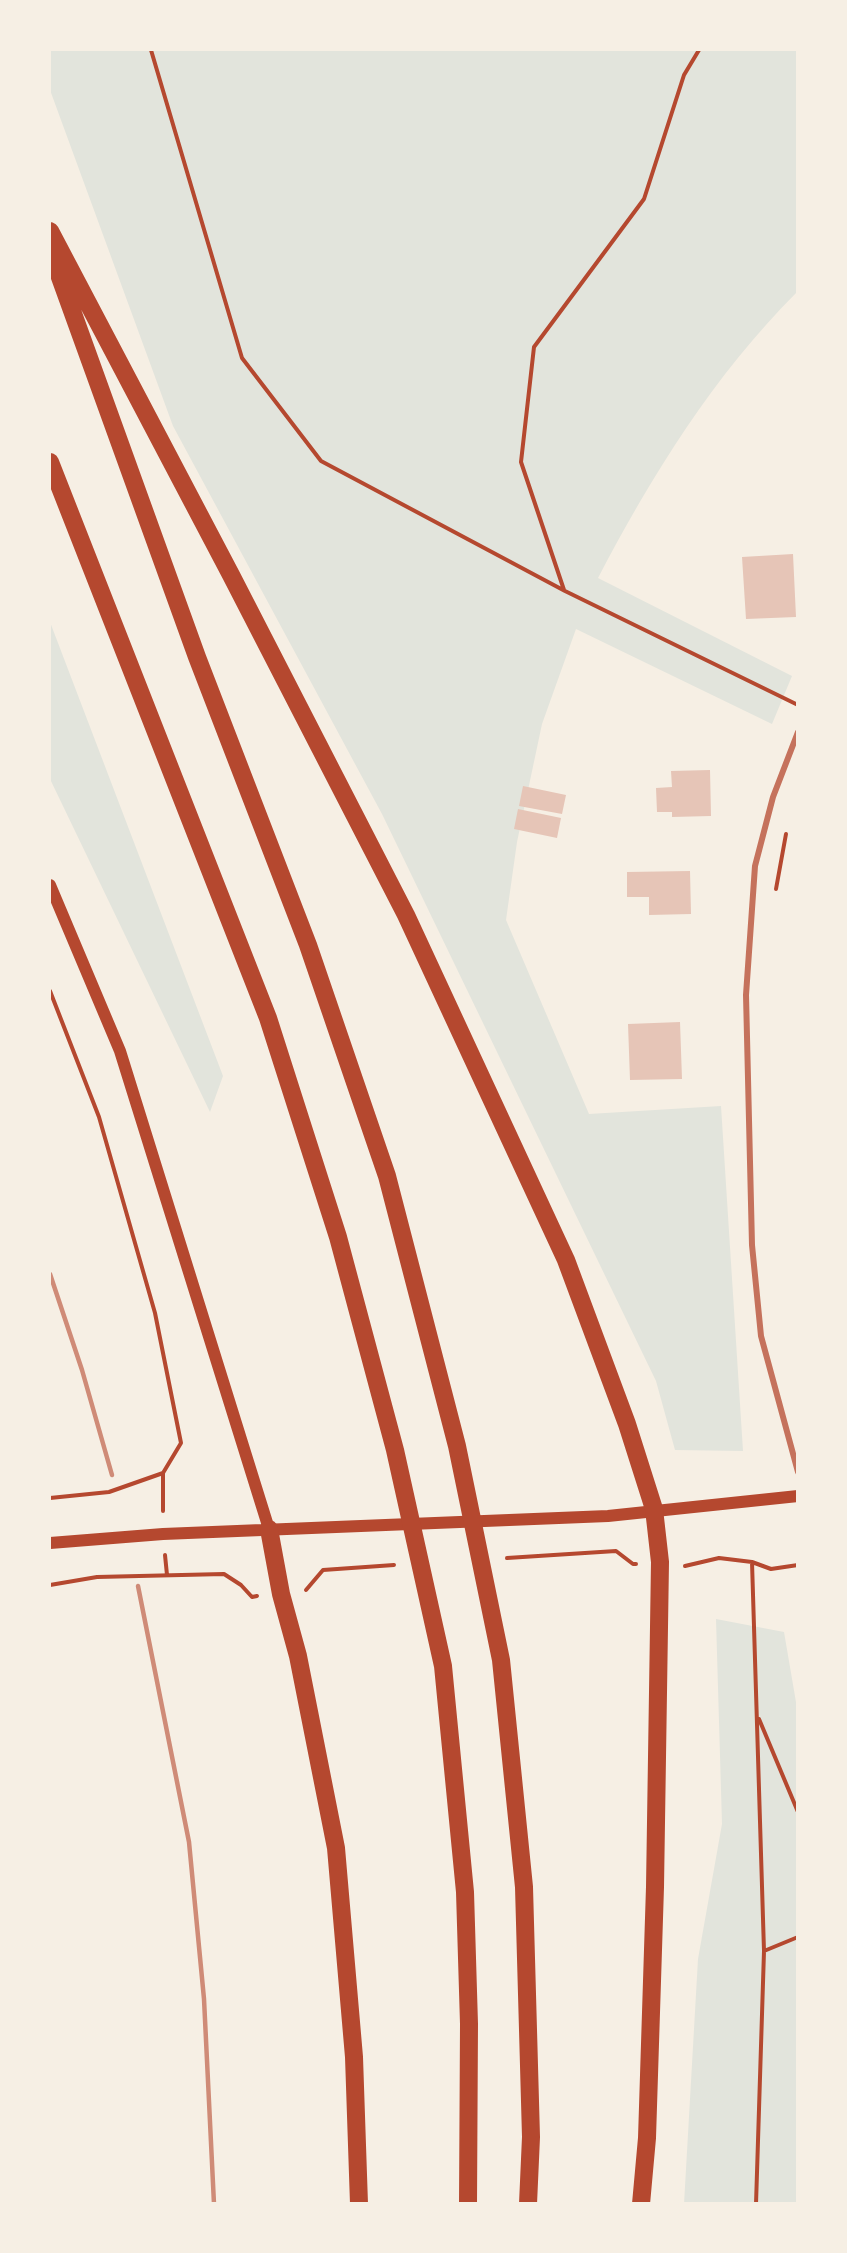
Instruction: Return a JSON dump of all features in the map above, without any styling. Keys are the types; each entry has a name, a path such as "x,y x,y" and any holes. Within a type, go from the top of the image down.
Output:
{"highway":[{"path":"50,231 406,915 566,1260 627,1424 654,1509 660,1562 655,1887 647,2138 641,2204"},
{"path":"50,248 196,657 308,945 387,1176 457,1446 501,1660 523,1876 531,2137 528,2204"},
{"path":"50,462 208,860 268,1018 338,1238 395,1450 442,1666 465,1892 469,2024 468,2204"},
{"path":"269,1529 336,1848 354,2057 359,2204"}],"main road":[{"path":"50,885 120,1051 269,1529"},
{"path":"50,1543 164,1534 608,1516 654,1509 798,1496"}],"street":[{"path":"798,732 773,797 755,866 746,995 752,1245 761,1336 798,1472"}],"path":[{"path":"151,50 242,358 321,460 565,591 798,705"},
{"path":"565,591 521,462 534,347 644,199 684,75 699,50"},
{"path":"775,891 789,824"},
{"path":"50,991 102,1128 155,1313 181,1443 163,1473 109,1492 50,1498"},
{"path":"688,1567 719,1558 752,1562 771,1569 798,1565"},
{"path":"752,1562 764,1951 756,2204"},
{"path":"50,1585 97,1577 224,1574 241,1585 252,1597 307,1590 323,1570"},
{"path":"758,1716 798,1812"},
{"path":"764,1951 798,1937"}],"shaded area":[{"path":"50,50 797,50 797,292 738,357 712,392 663,464 598,578 792,676 772,724 576,629 542,724 517,842 506,920 589,1114 721,1106 743,1451 675,1450 656,1381 382,814 173,426 50,90"},
{"path":"50,622 223,1076 210,1112 50,779"},
{"path":"716,1619 784,1632 797,1708 797,2203 684,2204 698,1959 722,1824"}],"building":[{"path":"793,554 796,617 746,619 742,557"},
{"path":"710,770 711,816 672,817 672,812 657,812 656,788 672,787 671,771"},
{"path":"523,786 566,795 562,814 519,806"},
{"path":"518,809 561,818 557,838 514,829"},
{"path":"690,871 691,914 649,915 649,897 627,897 627,872"},
{"path":"680,1022 682,1079 630,1080 628,1024"}],"railway":[{"path":"50,1274 82,1370 112,1475"},
{"path":"138,1586 189,1842 204,1999 214,2204"}]}
